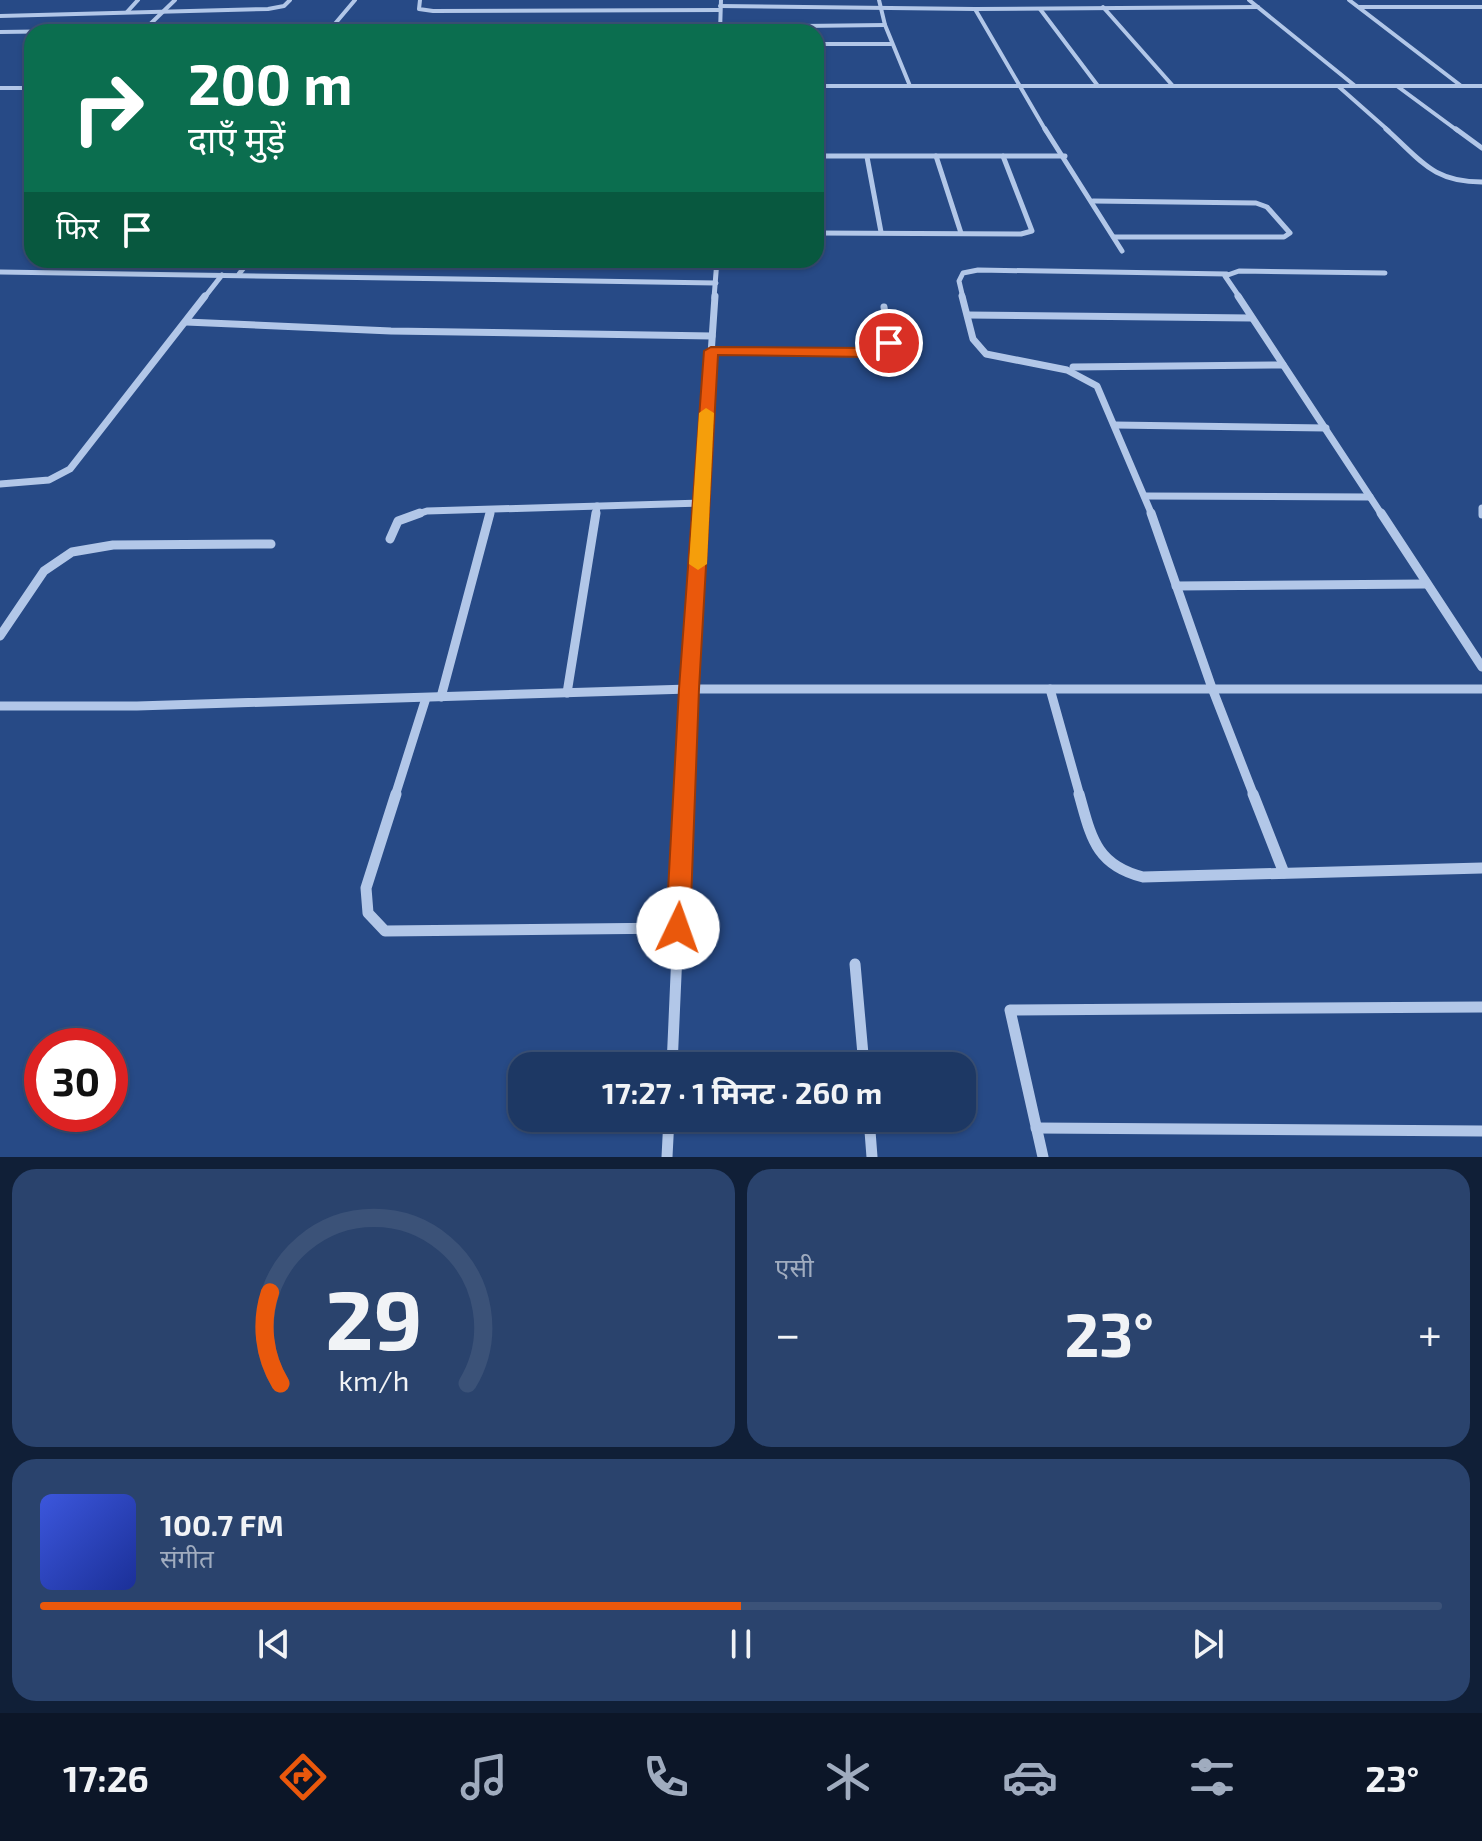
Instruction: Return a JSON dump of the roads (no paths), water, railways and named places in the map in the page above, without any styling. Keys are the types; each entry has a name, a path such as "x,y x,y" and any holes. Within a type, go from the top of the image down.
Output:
{"street":[{"path":"126,12 138,0"},
{"path":"150,24 175,0"},
{"path":"0,16 268,9 284,6 290,0"},
{"path":"335,24 355,0"},
{"path":"420,0 419,9 433,11 720,5 975,9 1258,7"},
{"path":"563,10 565,0"},
{"path":"879,0 891,44 910,86"},
{"path":"1249,0 1355,86"},
{"path":"1349,0 1461,86"},
{"path":"1103,7 1173,86"},
{"path":"1359,7 1482,7"},
{"path":"975,9 1018,86 1065,156 1122,251"},
{"path":"1040,9 1098,86"},
{"path":"824,26 885,25"},
{"path":"0,32 24,32"},
{"path":"824,44 891,44"},
{"path":"824,86 1482,86"},
{"path":"1338,86 1441,177 1458,182 1482,182"},
{"path":"1396,86 1482,148"},
{"path":"0,88 24,88"},
{"path":"824,156 1065,156"},
{"path":"936,156 961,233"},
{"path":"824,233 1032,231 1003,156"},
{"path":"867,157 881,232"},
{"path":"1093,201 1256,203 1267,207 1290,233 1284,237 1114,237"},
{"path":"239,274 244,268"},
{"path":"673,1052 689,689 717,268"},
{"path":"0,272 716,283"},
{"path":"1283,365 1068,367 1002,359 984,353 974,342 959,281 963,273 969,272 1385,273"},
{"path":"1227,274 1226,281 1482,667"},
{"path":"0,484 49,480 70,469 222,275"},
{"path":"711,351 877,352 889,343 884,307"},
{"path":"968,315 1251,318"},
{"path":"186,322 391,331 712,336"},
{"path":"1068,367 1090,378 1097,386 1115,425 1145,496 1212,688 1284,873"},
{"path":"1115,425 1326,428"},
{"path":"1145,496 1370,497"},
{"path":"390,539 398,521 416,512 702,503"},
{"path":"567,693 597,506"},
{"path":"1482,508 1482,516"},
{"path":"441,697 491,510"},
{"path":"0,636 44,571 72,552 113,545 271,544"},
{"path":"1176,586 1425,584"},
{"path":"0,706 137,706 689,689 1482,689"},
{"path":"1050,689 1092,839 1100,855 1117,869 1153,879 1482,868"},
{"path":"426,698 366,888 365,907 372,922 385,931 678,928"},
{"path":"855,964 863,1052"},
{"path":"1043,1157 1010,1010 1482,1007"},
{"path":"1036,1128 1482,1131"},
{"path":"667,1157 668,1132"},
{"path":"870,1132 872,1157"}]}
